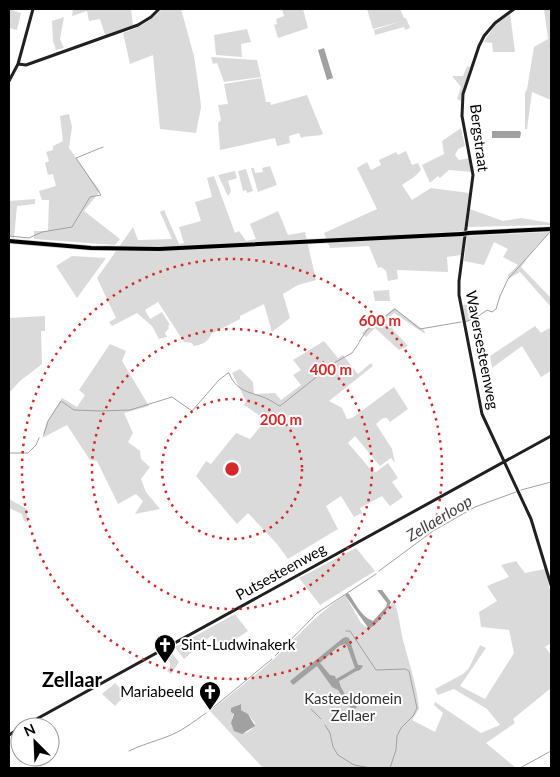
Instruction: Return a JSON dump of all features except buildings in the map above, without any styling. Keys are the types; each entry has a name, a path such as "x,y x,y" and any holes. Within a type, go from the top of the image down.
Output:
{"main road":[{"path":"9,241 112,249 180,249 551,229"}],"street":[{"path":"9,81 18,64 33,9"},
{"path":"18,64 26,65 138,25 159,9"},
{"name":"Bergstraat","path":"462,256 474,176 462,116 463,94 484,36 495,23 514,9"},
{"name":"Waversesteenweg","path":"462,256 459,295 479,404 488,428 536,532 551,585"},
{"name":"Putsesteenweg","path":"41,717 551,436"}],"green space":[{"path":"9,9 21,13 17,30 9,28"},
{"path":"73,9 131,9 133,25 105,35 100,19 89,21 87,11 72,16"},
{"path":"162,9 181,9 194,56 201,107 196,133 160,129 153,55 130,64 123,33 144,24"},
{"path":"282,9 303,9 308,28 278,38 274,25 277,24 276,19 284,16"},
{"path":"367,9 400,9 410,28 405,30 404,27 375,35 374,30 402,21 373,29"},
{"path":"544,9 551,9 551,100 532,92 527,129 525,129 525,93 534,47 548,39"},
{"path":"510,13 515,52 493,52 492,43 484,42 495,25"},
{"path":"64,17 60,39 64,48 56,50 53,41 52,21"},
{"path":"247,29 251,42 241,44 242,57 216,55 214,35"},
{"path":"211,57 257,60 261,77 224,82 217,63 213,64"},
{"path":"467,66 470,67 461,101 457,99 461,87 452,76 463,76"},
{"path":"261,78 266,102 270,102 271,105 307,95 323,134 301,138 299,133 289,136 290,143 277,146 275,138 220,150 218,123 221,120 218,105 228,104 224,84"},
{"path":"69,114 72,127 69,148 100,191 84,211 120,239 115,245 34,239 34,231 48,231 49,200 42,200 39,191 56,186 53,174 48,175 45,163 49,161 46,152 53,150 53,146 63,141 60,116"},
{"path":"461,128 465,146 458,149 455,155 459,160 470,158 472,172 449,170 440,178 438,176 430,183 422,165 444,154 442,141"},
{"path":"406,151 412,165 418,163 421,170 402,185 412,200 431,188 469,193 464,231 398,235 397,239 464,236 461,255 447,257 448,272 397,270 398,279 388,281 386,271 381,267 378,268 369,246 330,248 324,233 377,209 357,168 367,162 371,170 381,165 379,160 396,152 398,155"},
{"path":"270,166 277,185 258,192 251,168 254,168 255,173 263,172 262,168"},
{"path":"246,169 253,191 247,193 246,190 243,191 238,171"},
{"path":"235,171 237,178 228,181 231,191 228,196 218,175"},
{"path":"214,176 235,233 239,231 246,241 256,239 250,224 278,211 288,235 305,232 316,280 298,285 283,294 290,318 272,332 264,304 211,334 204,343 194,346 192,343 184,342 158,302 145,310 150,319 162,312 170,325 165,333 167,337 159,339 152,326 137,313 112,326 109,322 116,318 97,278 133,227 138,240 172,239 160,212 164,210 179,244 184,243 179,227 201,221 195,202 212,197 207,178"},
{"path":"35,199 35,204 17,206 14,238 9,237 9,201"},
{"path":"470,209 503,221 521,218 551,223 551,225 468,227"},
{"path":"550,232 521,267 551,298 551,307 520,272 508,279 508,275 518,265 503,257 508,249 494,242 484,265 464,261 467,236"},
{"path":"72,256 106,258 77,298 56,266"},
{"path":"389,290 390,301 375,301 373,291"},
{"path":"478,303 477,317 465,322 462,305"},
{"path":"394,308 424,330 425,334 394,313 385,321 408,346 399,350 375,328 366,337 362,333 382,315 385,316"},
{"path":"45,316 45,331 41,331 42,364 20,381 9,393 9,318"},
{"path":"535,326 541,333 549,328 551,332 551,371 541,377 522,346 492,368 490,356"},
{"path":"324,341 338,358 343,355 358,374 371,363 373,366 329,401 342,408 347,419 352,418 394,387 408,409 390,422 387,418 383,418 376,424 392,449 395,463 391,458 380,466 355,436 348,443 372,471 376,472 388,463 398,478 392,482 403,497 390,506 382,496 360,508 362,513 354,517 341,496 326,506 338,529 288,559 277,544 248,513 237,524 196,476 206,461 211,464 236,433 250,439 266,420 244,405 246,401 232,373 240,369 253,382 254,394 275,393 281,400 301,385 293,375 301,370 293,360"},
{"path":"110,344 126,351 122,361 149,406 124,413 133,433 128,442 140,451 141,459 150,467 141,479 146,492 160,509 135,514 143,501 136,494 118,504 97,461 90,460 67,425 42,438 47,422 62,398 77,407 85,395 79,390"},
{"path":"9,499 27,509 28,522 24,521 22,514 9,508"},
{"path":"356,548 375,571 320,605 299,578"},
{"name":"Kasteeldomein Zellaer","path":"516,561 525,573 545,569 551,595 551,643 545,647 551,655 551,688 513,719 515,723 486,743 516,768 263,768 210,711 268,664 317,617 345,595 361,623 369,629 372,628 394,601 418,700 419,709 412,720 435,732 443,713 434,705 435,702 481,733 500,725 487,709 454,689 438,695 435,689 463,674 469,668 480,645 486,648 460,686 485,699 514,653 509,630 481,627 479,612 497,601 487,586 509,577 501,565","holes":["239,704 241,710 248,714 255,723 252,729 246,733 232,727 233,714"]},
{"path":"235,614 248,631 223,647 212,635 184,659 175,647"},
{"path":"171,648 171,652 179,662 171,674 167,671 170,662 158,656"},
{"path":"115,683 126,694 115,706 102,694"}],"shaded area":[{"path":"324,48 333,78 327,80 318,50"},
{"path":"492,131 520,131 521,133 520,138 492,138"},
{"path":"377,590 382,590 391,602 381,618 369,629 345,595 348,593 362,613 373,621 386,607 387,603"},
{"path":"343,638 349,638 358,665 363,666 360,670 339,681 346,695 357,707 354,710 338,690 332,687 317,666 293,685 290,681","holes":["345,644 355,668 336,679 320,663 339,646"]},
{"path":"241,704 241,710 248,714 255,726 242,734 234,731 231,723 234,714 231,712 231,708"}],"waterway":[{"path":"9,236 29,238 42,232 72,227 90,197 101,195 76,158 103,147"},
{"path":"465,322 487,310 492,312 496,309 508,279 550,232"},
{"path":"359,342 367,330 395,309 420,329 461,322"},
{"path":"44,434 48,421 61,401 74,410 130,410 172,397 192,411 219,380 228,373 237,386 280,406 334,363 352,353 359,343"},
{"path":"9,453 28,453 36,445 39,438"},
{"name":"Zellaerloop","path":"521,490 551,482"},
{"name":"Zellaerloop","path":"379,571 433,531 475,507 516,492"},
{"name":"Zellaerloop","path":"275,656 317,613 376,574"},
{"path":"346,631 350,631 376,670 405,669 409,671 417,708 397,736 396,750 390,768"},
{"name":"Zellaerloop","path":"209,711 272,659"},
{"path":"311,709 321,719"},
{"name":"Zellaerloop","path":"129,751 177,732 206,713"},
{"path":"325,725 338,755 354,765 371,768"},
{"path":"520,768 551,751"}],"place":[{"name":"Sint-Ludwinakerk","path":"165,664"},
{"name":"Mariabeeld","path":"210,711"}],"district":[{"name":"Zellaar","path":"72,680"}]}
